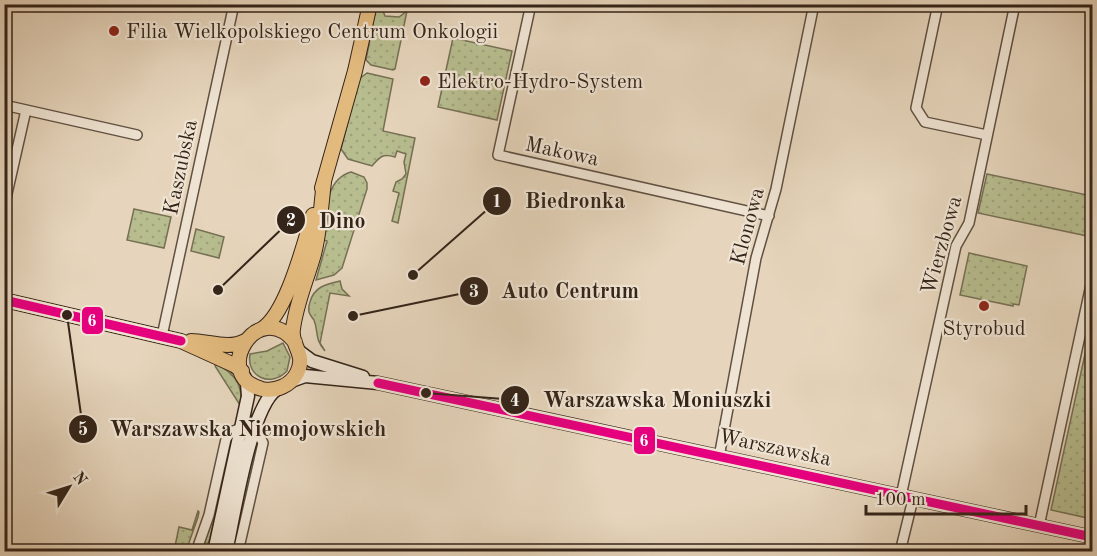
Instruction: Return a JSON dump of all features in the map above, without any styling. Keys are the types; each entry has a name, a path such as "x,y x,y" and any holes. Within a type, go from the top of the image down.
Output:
{"main road":[{"path":"4,300 181,340 239,344 262,329 272,320 284,298 324,182 353,81 370,4"},
{"path":"226,552 255,427 267,398 291,381 299,368 297,347 292,330 315,251 324,182"},
{"path":"262,329 278,330 288,334 297,347"},
{"path":"181,340 234,365 252,384 261,389 277,389"},
{"path":"213,552 248,396 247,383 239,356 245,341"},
{"name":"Warszawska","path":"297,347 312,361 346,370 378,383"},
{"name":"Warszawska","path":"291,381 305,376 378,383 1092,537"}],"street":[{"name":"Kaszubska","path":"162,336 234,4"},
{"name":"Makowa","path":"531,4 498,155 768,216"},
{"name":"Klonowa","path":"719,457 756,258 768,216 814,4"},
{"path":"938,4 916,108 925,122 987,135"},
{"name":"Wierzbowa","path":"900,552 907,497 956,246 969,223 1015,4"},
{"path":"4,105 138,135"},
{"path":"4,207 26,110"},
{"path":"1040,526 1092,280"},
{"path":"238,552 263,442 255,427"},
{"path":"196,552 209,515 226,439 231,432 241,428"}],"green space":[{"path":"376,7 383,11 385,16 399,17 407,11 393,70 371,65 366,60"},
{"path":"453,38 512,51 497,120 438,107"},
{"path":"367,73 393,79 383,131 415,138 398,223 392,221 399,193 393,191 396,182 406,174 404,162 406,154 397,151 395,157 387,155 377,160 372,166 348,159 341,149 359,79"},
{"path":"351,172 364,177 367,189 342,268 334,275 316,280 327,241 323,240 331,191 342,176"},
{"path":"987,174 1092,196 1092,237 978,213"},
{"path":"134,209 171,217 164,248 127,240"},
{"path":"196,229 224,237 219,258 191,251"},
{"path":"969,253 1027,266 1019,305 1013,304 1013,306 960,295"},
{"path":"340,281 342,289 349,296 330,293 320,343 314,320 309,312 312,297 325,285"},
{"path":"1092,322 1092,519 1051,510"},
{"path":"283,343 290,357 287,371 274,379 261,378 252,369 250,354 267,351"},
{"path":"216,364 232,375 239,385 240,405 215,366"},
{"path":"229,444 231,445 205,551 201,550"},
{"path":"198,511 186,551 174,551 179,527 192,530"}],"transit line":[{"name":"6","path":"4,300 181,341"},
{"name":"6","path":"378,383 1092,537"}],"place":[{"name":"Filia Wielkopolskiego Centrum Onkologii","path":"114,31"},
{"name":"Elektro-Hydro-System","path":"425,81"},
{"name":"Biedronka","path":"413,275"},
{"name":"Dino","path":"218,290"},
{"name":"Styrobud","path":"984,306"},
{"name":"Warszawska Niemojowskich","path":"67,315"},
{"name":"Auto Centrum","path":"353,316"},
{"name":"Warszawska Moniuszki","path":"426,393"}]}
